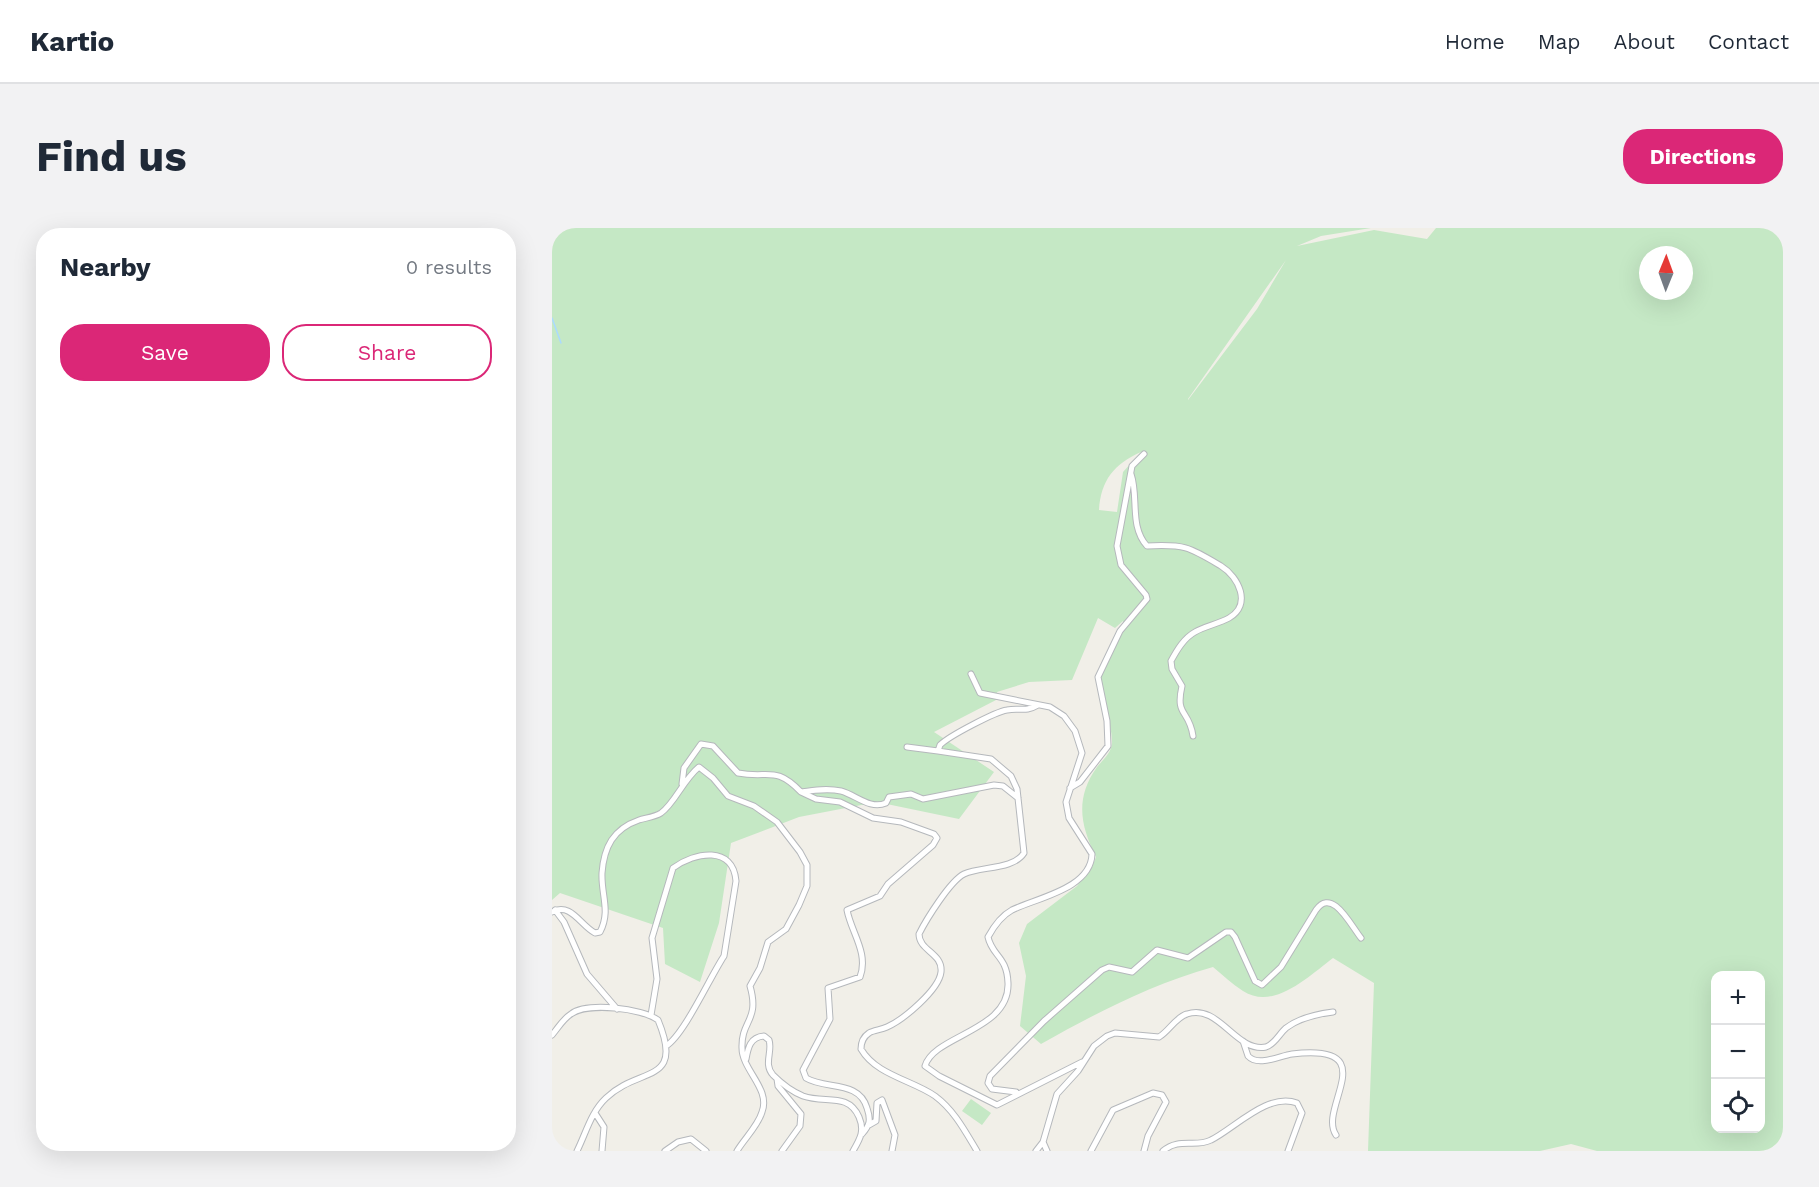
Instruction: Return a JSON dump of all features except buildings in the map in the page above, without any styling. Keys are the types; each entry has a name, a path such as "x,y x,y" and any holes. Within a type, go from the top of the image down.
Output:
{"street":[{"path":"1069,789 1080,782 1108,746 1098,677 1120,631 1147,599 1121,565 1117,546 1131,472 1136,459 1144,454"},
{"path":"1131,472 1134,510 1142,540 1147,546 1176,544 1196,550 1225,569 1239,584 1242,592 1237,612 1230,618 1194,633 1171,661 1172,669 1182,686 1178,702 1180,711 1191,723 1193,736"},
{"path":"971,674 980,693 1050,707 1064,716 1079,738 1082,753 1066,802 1069,818 1092,854 1092,861 1072,883 1002,917 988,937 990,946 1003,958 1006,970 1005,1003 971,1032 937,1052 925,1066 931,1072 964,1086 997,1105 1082,1062"},
{"path":"938,751 945,741 995,714 1011,709 1028,711 1038,705"},
{"path":"682,784 684,768 701,744 713,746 738,773 777,773 792,782 801,792 816,799 840,802 873,818 901,822 934,834 937,838 933,845 888,884 880,896 847,910 858,939 864,968 860,977 828,988 830,1019 803,1070 806,1078 812,1082 837,1086 858,1094 866,1103 870,1125"},
{"path":"908,747 991,759 1015,782 1018,798 1024,843 1022,856 1004,864 962,875 948,890 919,934 919,941 940,961 942,970 939,980 931,992 897,1021 867,1034 861,1043 861,1049 872,1062 943,1102 954,1114 977,1151"},
{"path":"554,911 568,910 586,928 595,933 600,932 606,918 602,874 607,846 614,834 629,824 661,813 682,784 699,767 713,778 728,796 754,806 777,822 800,852 807,866 807,886 786,929 768,942 760,968 750,986 755,1007 743,1037 742,1049 745,1061 761,1090 763,1112 736,1151"},
{"path":"801,792 838,790 880,806 886,803 889,797 911,794 923,799 994,785 1003,786 1018,798"},
{"path":"651,1015 657,979 652,938 673,868 694,857 712,854 722,857 735,872 736,882 724,956 673,1042 666,1046"},
{"path":"1024,1091 992,1089 988,1083 990,1076 1044,1021 1102,970 1109,968 1132,972 1157,950 1188,958 1226,932 1232,932 1255,981 1262,984 1281,967 1316,910 1321,903 1327,901 1335,903 1361,938"},
{"path":"554,911 564,922 587,974 617,1010"},
{"path":"552,1035 572,1012 589,1008 617,1010 651,1015 658,1020 666,1046 666,1057 656,1073 637,1078 614,1090 595,1113 577,1151"},
{"path":"1036,1151 1043,1142 1057,1094 1078,1071 1094,1046 1107,1035 1127,1033 1159,1037 1180,1018 1194,1013 1220,1022 1243,1041 1266,1047 1289,1026 1312,1016 1334,1012"},
{"path":"745,1061 753,1040 764,1036 769,1040 771,1046 767,1057 771,1073 804,1096 843,1100 855,1106 862,1123 862,1134"},
{"path":"1243,1041 1248,1056 1258,1062 1317,1052 1328,1054 1339,1063 1344,1082 1332,1119 1332,1129 1336,1135"},
{"path":"777,1079 778,1086 801,1114 800,1126 782,1151"},
{"path":"1091,1151 1113,1110 1153,1093 1162,1095 1166,1101 1148,1136 1144,1151"},
{"path":"853,1151 862,1134 876,1121 877,1103 882,1100 893,1128 892,1151"},
{"path":"1162,1151 1179,1142 1209,1142 1263,1108 1291,1101 1297,1103 1302,1113 1288,1151"},
{"path":"595,1113 604,1127 602,1151"},
{"path":"665,1151 678,1142 691,1139 706,1151"},
{"path":"1043,1142 1047,1151"}],"green space":[{"path":"552,228 1371,228 1321,236 1297,246 1374,230 1427,239 1436,228 1783,228 1783,1151 1597,1151 1571,1144 1540,1151 1368,1151 1374,983 1333,958 1291,989 1267,997 1255,996 1243,991 1213,967 1125,1000 1041,1044 1020,1026 1026,976 1019,943 1027,924 1077,886 1092,867 1096,857 1083,823 1083,801 1090,778 1108,754 1112,744 1101,676 1121,635 1123,621 1115,628 1098,618 1072,680 1029,682 997,692 996,700 934,732 994,772 959,819 877,802 799,817 731,843 719,923 700,982 665,964 663,928 560,893 552,900","holes":["1286,260 1257,309 1188,400 1188,399","1141,452 1123,472 1117,512 1099,510 1100,499 1111,474 1123,462"]},
{"path":"971,1099 991,1113 982,1125 962,1111"}],"waterway":[{"path":"552,318 561,343"}]}
